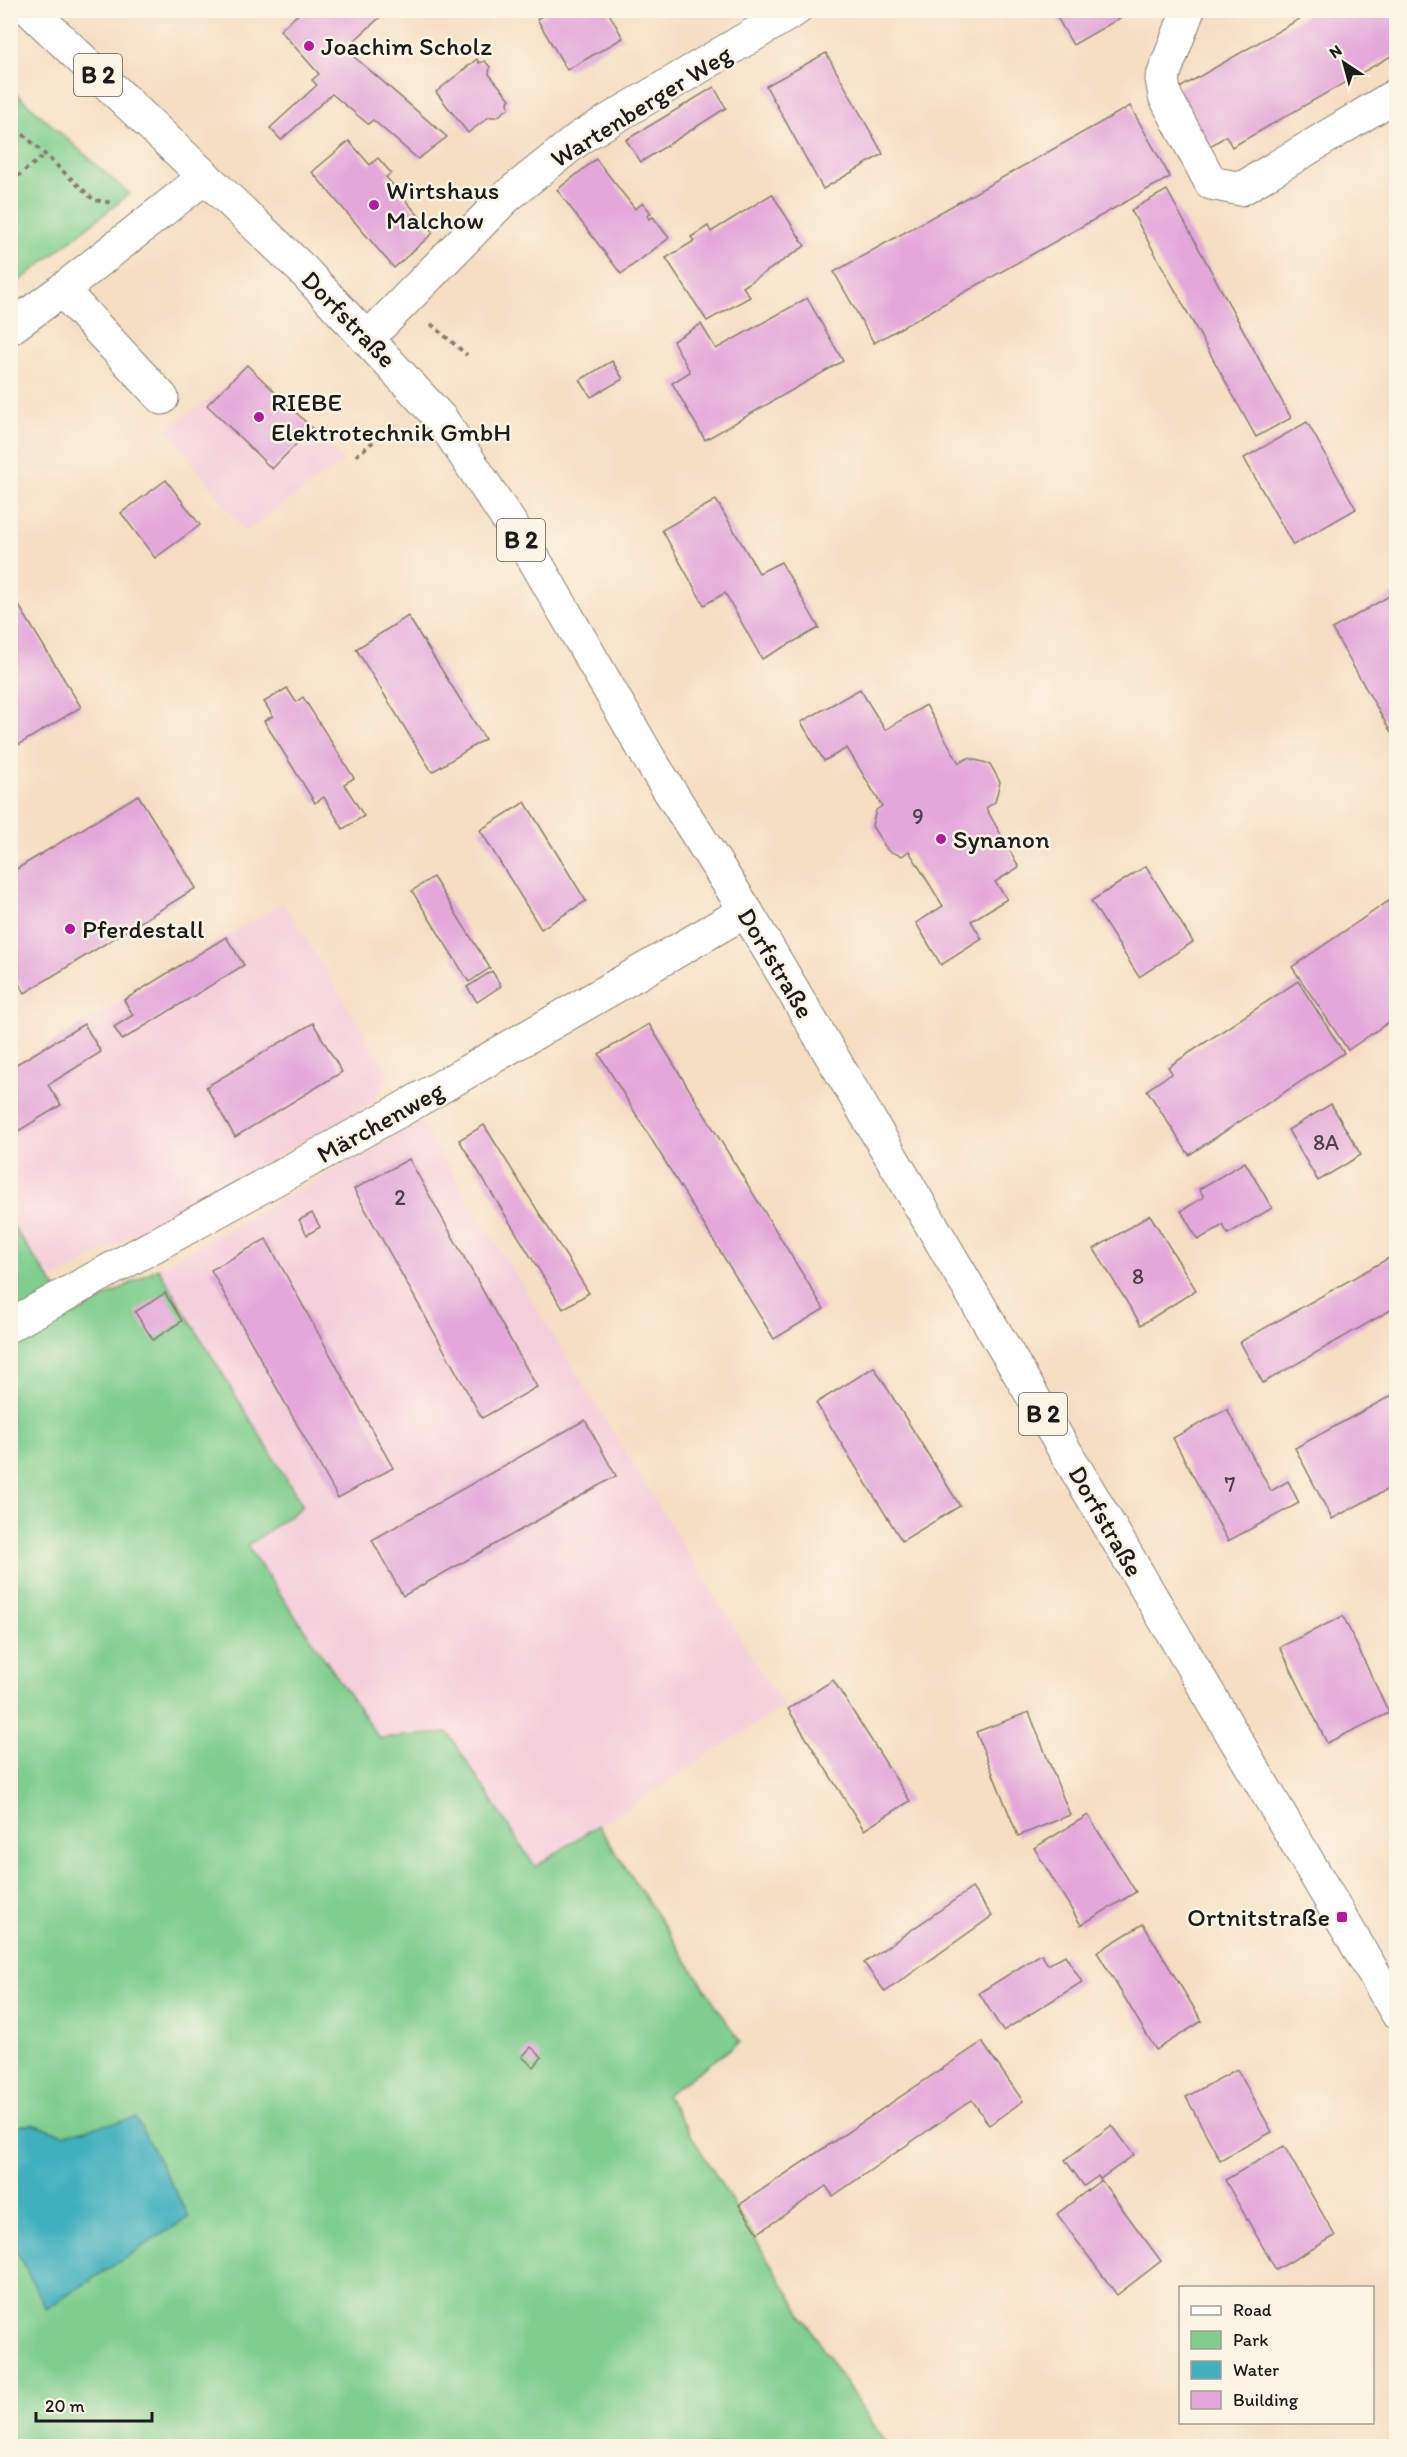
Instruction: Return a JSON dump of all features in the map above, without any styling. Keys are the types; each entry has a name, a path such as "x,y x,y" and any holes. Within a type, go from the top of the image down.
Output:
{"main road":[{"name":"Dorfstraße","path":"30,10 297,264 424,398 441,419 534,559 650,759 746,911 1396,2012"},
{"name":"Wartenberger Weg","path":"368,338 506,197 581,137 795,10"},
{"path":"1188,10 1162,79 1165,96 1211,183 1241,189 1396,95"},
{"path":"10,328 205,177"},
{"path":"62,290 162,398"},
{"name":"Märchenweg","path":"10,1324 369,1128 746,911"}],"path":[{"path":"10,122 94,200 112,202"},
{"path":"10,182 46,154"},
{"path":"405,301 467,355"},
{"path":"356,456 424,398"}],"shaded area":[{"path":"247,364 344,461 245,532 167,429 221,390"},
{"path":"283,902 390,1075 373,1103 51,1280 11,1222 10,1068"},
{"path":"421,1122 783,1707 535,1867 448,1734 379,1738 247,1546 303,1505 158,1268"}],"green space":[{"path":"11,89 129,194 11,288"},
{"path":"10,1222 74,1315 158,1268 303,1506 247,1546 379,1738 448,1733 535,1867 598,1825 740,2042 666,2095 837,2371 888,2446 11,2446"}],"water":[{"path":"136,2118 189,2217 46,2309 11,2240 11,2127 32,2124 64,2134"}],"building":[{"path":"303,10 388,10 345,49 447,137 418,159 373,120 368,124 332,94 281,140 270,128 317,85 312,80 319,74 280,30"},
{"path":"552,10 607,10 623,38 567,70 537,19"},
{"path":"1053,10 1134,10 1073,45"},
{"path":"1315,10 1396,10 1396,60 1391,56 1232,147 1226,136 1209,147 1176,90"},
{"path":"826,53 883,154 823,189 766,86"},
{"path":"477,59 479,63 485,61 490,67 489,74 510,99 509,108 497,117 489,117 468,133 436,92"},
{"path":"714,87 726,108 641,162 626,140"},
{"path":"1130,106 1170,177 874,343 834,272"},
{"name":"Wirtshaus Malchow","path":"349,141 370,165 378,158 391,173 386,177 433,233 394,268 312,172"},
{"path":"596,159 635,209 643,203 651,213 647,216 649,219 653,217 669,238 621,274 557,190"},
{"path":"1167,190 1291,418 1256,437 1131,210"},
{"path":"772,194 805,246 743,287 750,297 707,321 666,258 694,241 691,237 708,226 711,232"},
{"path":"807,298 843,361 705,440 672,383 690,372 673,341 701,324 716,349"},
{"path":"612,361 623,379 591,397 580,380"},
{"name":"RIEBE Elektrotechnik GmbH","path":"247,365 312,428 272,469 207,405"},
{"path":"1307,422 1356,509 1293,545 1244,458"},
{"path":"166,480 200,525 155,558 121,513"},
{"path":"716,500 759,573 781,562 819,628 762,659 725,593 704,605 662,530"},
{"path":"1396,592 1396,741 1332,629"},
{"path":"13,596 81,707 10,750 10,598"},
{"path":"408,616 485,739 432,772 356,649"},
{"path":"287,688 296,702 303,697 354,778 344,784 364,816 343,829 324,797 315,803 264,721 273,716 264,702"},
{"name":"Synanon","path":"860,689 885,730 926,705 959,763 968,758 990,764 1000,782 995,802 986,808 1019,867 995,882 1007,899 971,921 982,939 941,965 916,923 943,906 909,851 902,856 888,851 872,826 876,810 882,806 847,748 824,761 801,722"},
{"name":"Pferdestall","path":"138,795 196,888 25,993 10,970 10,873"},
{"path":"525,802 586,901 541,929 480,830"},
{"path":"1146,866 1193,942 1139,977 1091,901"},
{"path":"433,877 490,968 469,982 412,891"},
{"path":"1396,896 1396,1017 1348,1050 1292,967"},
{"path":"226,937 244,965 122,1040 114,1027 133,1015 124,1000"},
{"path":"492,971 501,986 477,1002 467,987"},
{"path":"1298,981 1344,1053 1189,1155 1147,1090 1172,1073 1168,1067"},
{"path":"313,1023 342,1072 235,1137 206,1087"},
{"path":"84,1024 101,1052 48,1085 61,1105 10,1136 10,1068"},
{"path":"649,1024 824,1309 774,1339 599,1054"},
{"path":"1331,1104 1361,1155 1318,1181 1288,1130"},
{"path":"484,1125 589,1293 563,1309 459,1140"},
{"path":"409,1159 537,1387 482,1418 354,1189"},
{"path":"1245,1162 1272,1208 1228,1234 1223,1225 1198,1240 1181,1211 1204,1197 1199,1189"},
{"path":"312,1213 320,1227 307,1235 299,1220"},
{"path":"1150,1215 1196,1290 1141,1325 1094,1249"},
{"path":"266,1239 393,1468 338,1498 211,1270"},
{"path":"1396,1254 1396,1307 1263,1383 1240,1342"},
{"path":"165,1293 182,1321 153,1340 135,1312"},
{"path":"874,1367 960,1506 902,1541 816,1403"},
{"path":"1396,1393 1396,1485 1332,1519 1295,1448"},
{"path":"1227,1409 1271,1491 1288,1481 1299,1503 1228,1541 1173,1438"},
{"path":"585,1420 616,1476 403,1596 372,1540"},
{"path":"1343,1616 1389,1713 1327,1743 1280,1647"},
{"path":"833,1680 910,1801 864,1830 788,1709"},
{"path":"1029,1712 1070,1815 1018,1836 976,1732"},
{"path":"1088,1815 1136,1892 1081,1925 1034,1848"},
{"path":"972,1888 992,1916 885,1992 864,1963"},
{"path":"1143,1924 1202,2021 1156,2050 1097,1952"},
{"path":"1041,1954 1048,1965 1065,1955 1082,1982 1003,2031 979,1993"},
{"path":"982,2042 1023,2101 989,2125 972,2100 833,2196 826,2186 758,2233 739,2205"},
{"path":"531,2047 542,2057 534,2067 522,2057"},
{"path":"1237,2069 1272,2132 1220,2160 1186,2097"},
{"path":"1112,2125 1134,2155 1100,2179 1098,2176 1084,2186 1065,2160"},
{"path":"1284,2146 1335,2236 1276,2270 1225,2180"},
{"path":"1101,2180 1161,2261 1117,2295 1057,2214"}],"place":[{"name":"Joachim Scholz","path":"309,46"},
{"name":"Wirtshaus Malchow","path":"374,205"},
{"name":"RIEBE Elektrotechnik GmbH","path":"259,417"},
{"name":"Synanon","path":"941,839"},
{"name":"Pferdestall","path":"70,929"},
{"name":"Ortnitstraße","path":"1342,1917"}]}
